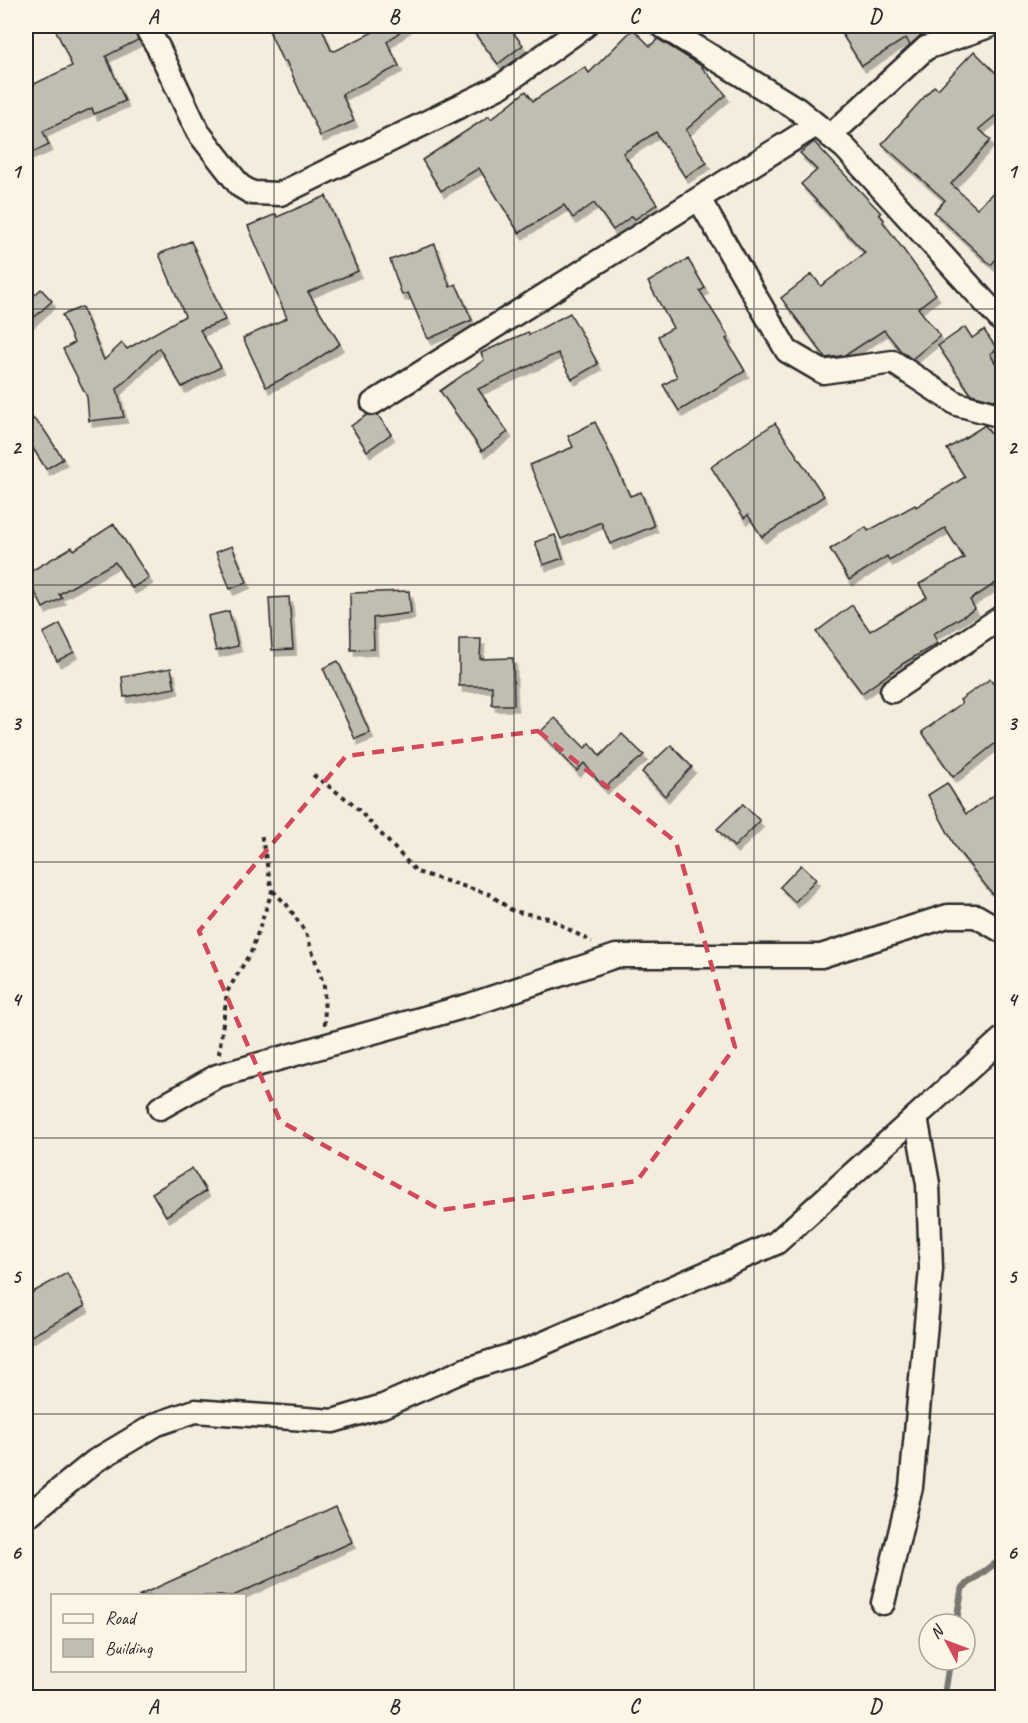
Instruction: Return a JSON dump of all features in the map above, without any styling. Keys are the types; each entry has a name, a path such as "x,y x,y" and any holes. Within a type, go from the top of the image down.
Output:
{"street":[{"path":"145,26 158,46 198,132 240,186 252,194 280,194 501,86 585,26"},
{"path":"662,26 797,109 844,148 998,307"},
{"path":"373,403 699,199 823,131 926,48 988,26"},
{"path":"699,199 787,351 823,372 893,362 957,404 1002,416"},
{"path":"892,691 1002,617"},
{"path":"160,1108 216,1076 470,1005 616,956 821,956 948,916 976,916 1002,931"},
{"path":"26,1517 95,1461 157,1424 195,1411 333,1421 383,1406 467,1369 528,1350 776,1243 1002,1039"},
{"path":"883,1603 911,1487 931,1269 928,1184 916,1117"}],"path":[{"path":"313,775 352,803 417,872 489,894 513,911 548,918 616,956"},
{"path":"216,1076 227,992 252,950 273,891 261,833"},
{"path":"273,891 287,905 306,933 324,986 327,1018 320,1046"}],"highlighted area":[{"path":"538,731 676,842 735,1047 637,1181 441,1210 280,1121 199,931 346,756"}],"building":[{"path":"54,26 132,26 138,40 106,56 125,101 94,114 92,108 43,131 49,145 26,155 26,88 72,66"},
{"path":"267,26 321,26 331,50 335,51 385,26 407,26 387,42 399,66 342,94 354,121 320,136 286,61 283,62"},
{"path":"469,26 508,26 523,45 498,64"},
{"path":"837,26 945,26 921,35 910,45 906,38 862,66"},
{"path":"633,29 650,46 658,39 700,65 726,95 686,130 707,163 685,177 656,132 623,153 657,204 635,219 632,216 613,230 594,203 573,218 564,205 519,233 479,168 441,191 422,160 489,116 491,119 526,91 533,101 585,67 589,73"},
{"path":"974,51 1002,79 1002,110 979,129 991,140 951,184 977,208 1002,184 1002,252 991,265 934,212 945,200 882,144 934,86 938,89"},
{"path":"814,142 881,213 879,214 883,222 936,294 918,308 940,336 912,359 901,351 884,330 846,355 826,358 781,298 812,274 821,286 865,253 801,184 817,170 800,153"},
{"path":"326,196 358,271 308,292 340,344 300,370 266,387 243,338 287,318 248,226 276,214 277,217"},
{"path":"191,241 225,320 200,330 221,367 182,387 159,348 117,389 124,417 89,421 87,397 63,349 74,343 62,315 82,307 104,360 122,343 127,349 185,316 159,254"},
{"path":"435,244 450,287 456,284 472,320 428,339 408,293 402,295 390,260"},
{"path":"688,259 705,288 700,291 729,337 726,339 745,371 679,411 663,385 677,377 658,336 673,328 648,282"},
{"path":"41,289 52,301 26,325 26,303"},
{"path":"570,313 598,364 572,379 558,353 478,389 508,432 482,451 440,391 484,360 481,353 528,332 529,335"},
{"path":"965,327 972,338 984,330 997,349 990,354 1002,374 1002,394 994,400 971,394 938,346"},
{"path":"26,412 43,428 63,459 46,469 26,437"},
{"path":"367,415 378,415 391,434 367,451 351,426"},
{"path":"595,422 630,496 641,492 654,526 610,544 601,522 561,539 530,465 573,447 568,436"},
{"path":"775,423 824,496 762,537 748,515 744,518 711,467"},
{"path":"985,425 1002,451 1002,579 970,600 975,609 933,634 938,643 904,663 862,693 816,632 852,605 870,631 927,597 919,584 964,558 945,528 889,560 887,556 849,580 830,549 866,527 868,531 915,505 916,507 965,477 947,449"},
{"path":"114,524 149,578 132,588 115,562 59,594 62,598 43,608 26,574 72,547 74,550"},
{"path":"555,535 563,558 543,565 535,542"},
{"path":"232,546 247,582 230,589 216,552"},
{"path":"409,591 411,613 373,618 374,649 351,650 350,593"},
{"path":"289,597 293,649 272,650 269,598"},
{"path":"229,611 238,646 216,651 208,616"},
{"path":"60,624 74,652 57,661 43,633"},
{"path":"459,639 481,639 480,659 513,658 514,705 492,705 492,686 459,686"},
{"path":"338,661 370,733 355,739 323,668"},
{"path":"171,668 175,688 124,697 122,677"},
{"path":"990,679 1002,696 1002,738 953,777 922,732 962,703 960,700"},
{"path":"555,718 585,748 590,743 600,756 622,734 644,755 604,788 584,763 577,771 540,732"},
{"path":"671,745 692,767 665,796 642,772"},
{"path":"947,783 966,814 1002,790 1002,906 956,848 928,795"},
{"path":"743,804 760,821 734,847 717,829"},
{"path":"801,865 816,879 795,902 780,887"},
{"path":"192,1168 206,1191 166,1216 152,1193"},
{"path":"67,1273 85,1306 26,1339 26,1296"},
{"path":"336,1506 352,1542 237,1594 142,1594"}],"waterway":[{"path":"958,1612 962,1588 1002,1558"},
{"path":"944,1698 948,1672"}]}
